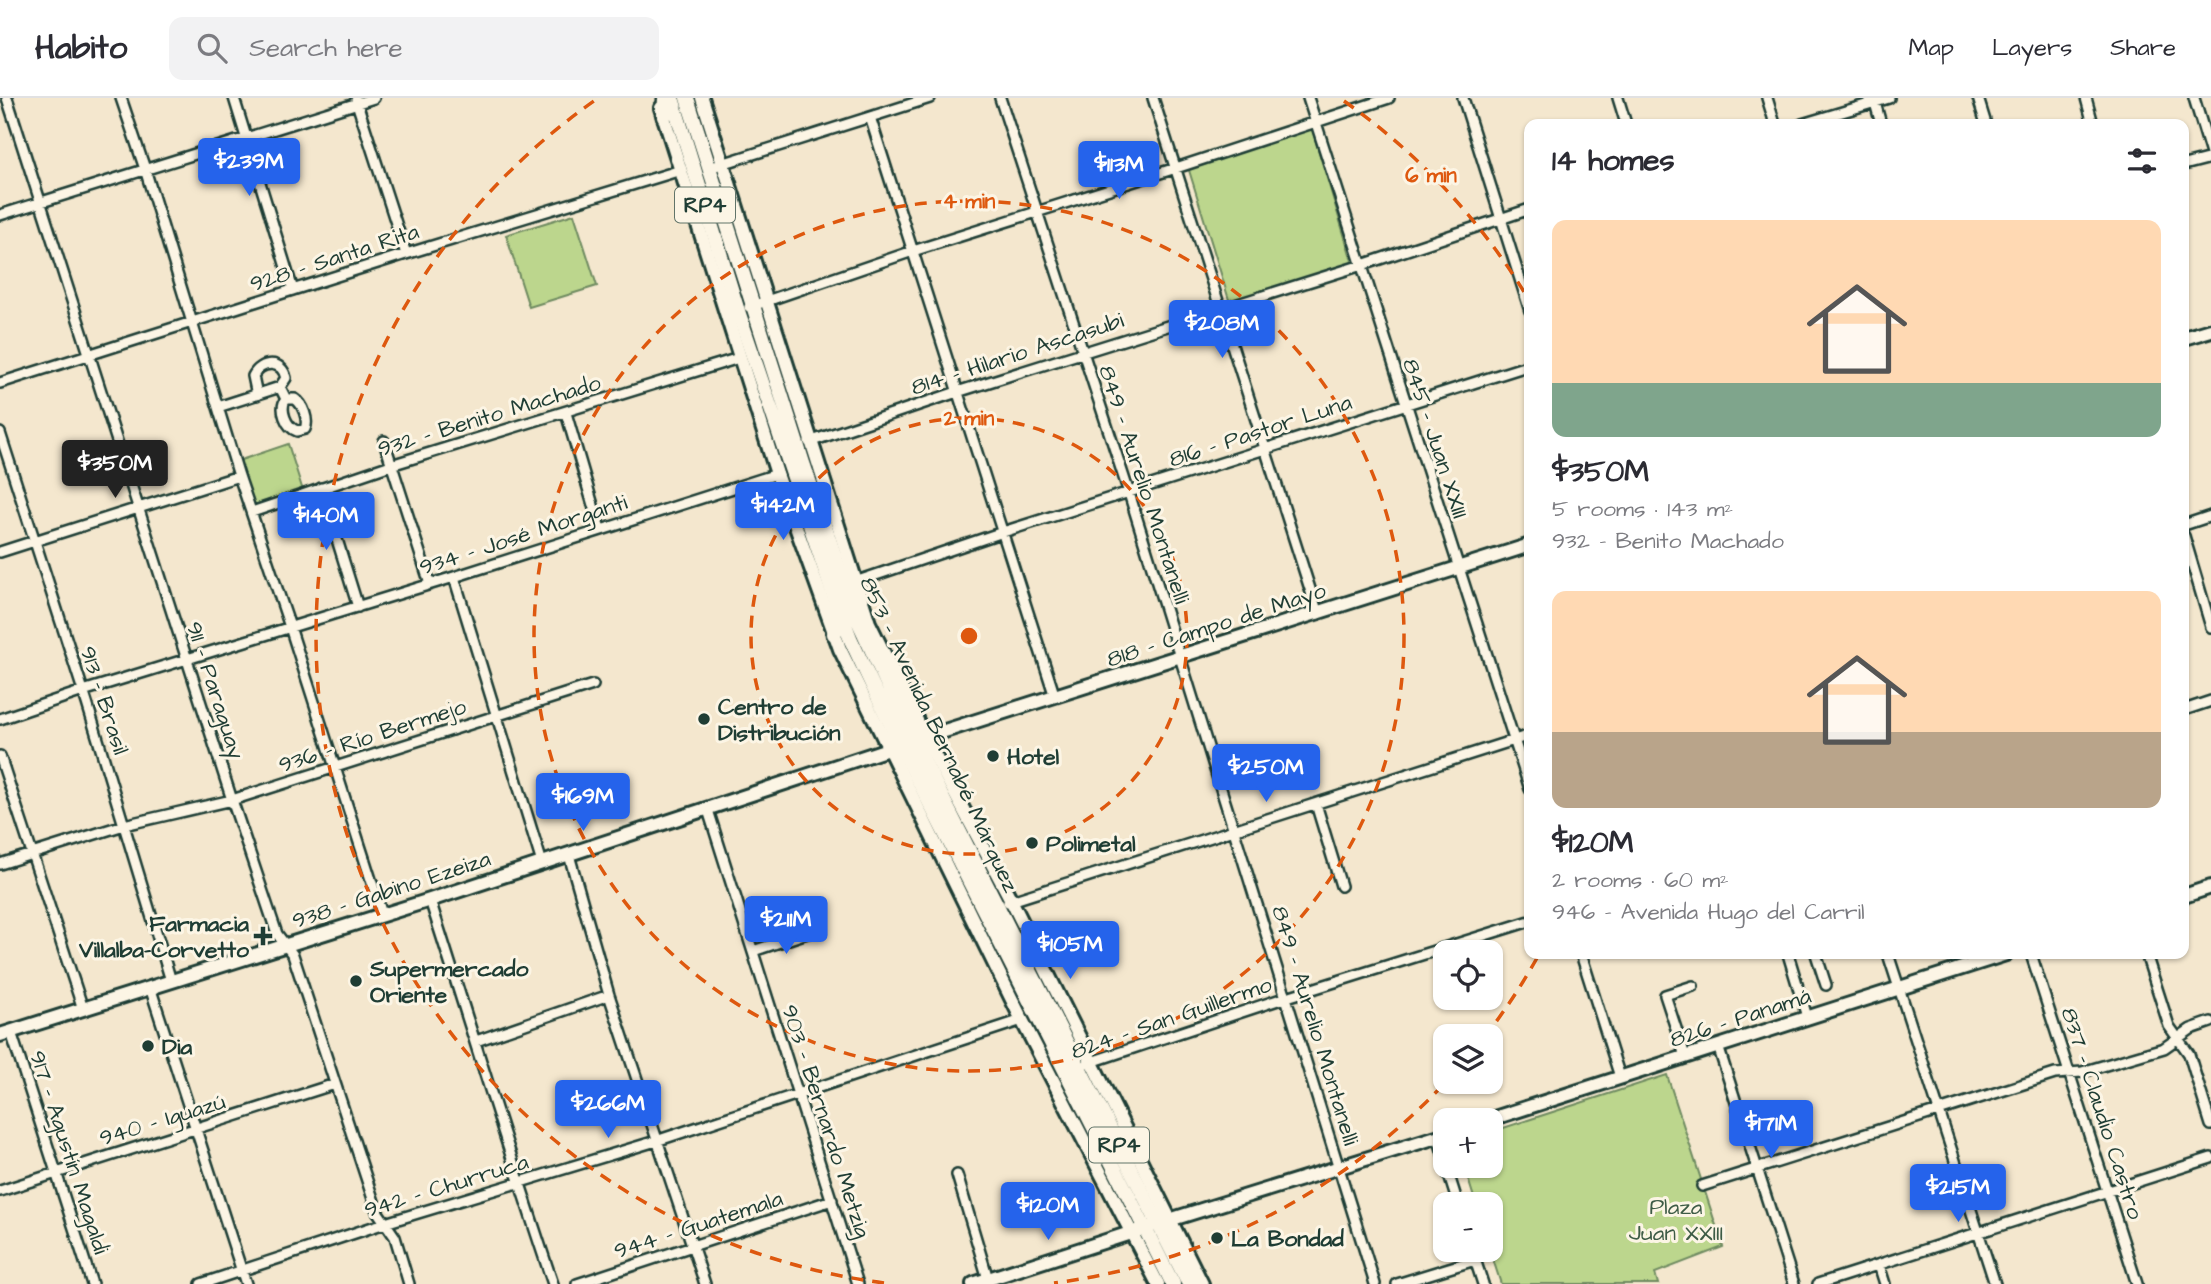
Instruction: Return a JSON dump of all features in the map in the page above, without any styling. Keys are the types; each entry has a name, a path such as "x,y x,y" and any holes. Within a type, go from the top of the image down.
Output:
{"main road":[{"path":"664,117 665,98"},
{"name":"853 - Avenida Bernabé Márquez","path":"672,98 732,313 851,640 1085,1064 1165,1222 1189,1284"},
{"name":"853 - Avenida Bernabé Márquez","path":"687,98 716,166 862,632 907,744 1139,1231 1172,1284"},
{"path":"834,634 837,605"}],"street":[{"name":"911 - Paraguay","path":"7,98 186,660 277,934 293,955 377,1211 396,1237 410,1284"},
{"path":"121,98 239,476 382,914"},
{"path":"234,98 293,290"},
{"path":"0,215 357,101 374,98"},
{"name":"853 - Avenida Bernabé Márquez","path":"658,98 732,313 739,358 777,474 849,669 907,744 1011,900 1085,1064"},
{"name":"853 - Avenida Bernabé Márquez","path":"702,98 716,166"},
{"path":"716,166 930,98"},
{"name":"849 - Aurelio Montanelli","path":"1000,98 1129,493 1375,1284"},
{"path":"1153,98 1318,614"},
{"name":"845 - Juan XXIII","path":"1308,98 1524,772"},
{"path":"732,313 913,251 1389,98"},
{"path":"1463,98 1524,292"},
{"path":"1618,98 1624,119"},
{"path":"1767,98 1773,119"},
{"path":"1817,119 1874,100 1889,98"},
{"path":"1979,98 1985,119"},
{"path":"2086,98 2092,119"},
{"path":"2189,164 2211,156 2194,98"},
{"path":"1874,100 1880,119"},
{"path":"357,101 406,254"},
{"path":"870,117 1055,697"},
{"name":"928 - Santa Rita","path":"0,383 681,170"},
{"name":"814 - Hilario Ascasubi","path":"804,444 957,392 1362,265 1524,211"},
{"path":"2189,337 2211,330"},
{"name":"932 - Benito Machado","path":"251,512 739,358"},
{"path":"218,407 257,395 281,387 286,378 284,369 273,364 263,365 253,376 257,395"},
{"name":"816 - Pastor Luna","path":"849,584 1003,532 1524,367"},
{"path":"281,387 286,399"},
{"path":"566,413 600,529"},
{"name":"913 - Brasil","path":"0,433 83,691 171,981"},
{"path":"384,441 430,584"},
{"name":"934 - José Morganti","path":"0,719 777,474"},
{"path":"0,552 239,476"},
{"path":"321,488 358,607"},
{"path":"2189,523 2211,516"},
{"name":"818 - Campo de Mayo","path":"907,744 1524,547"},
{"path":"2189,553 2211,627"},
{"path":"454,577 542,863"},
{"name":"936 - Río Bermejo","path":"0,864 124,825 232,800 593,685"},
{"path":"2189,708 2211,701"},
{"path":"997,907 1011,900 1524,737"},
{"name":"853 - Avenida Bernabé Márquez","path":"907,744 1022,1020 1139,1231 1158,1284"},
{"name":"938 - Gabino Ezeiza","path":"6,1033 430,900 907,744"},
{"path":"0,756 82,1009"},
{"path":"1316,804 1341,886"},
{"name":"903 - Bernardo Metzig","path":"708,810 858,1284"},
{"path":"569,855 609,995 705,1284"},
{"path":"2189,894 2211,887"},
{"path":"430,900 553,1284"},
{"name":"824 - San Guillermo","path":"1065,1073 1287,997 1524,923"},
{"path":"753,951 810,932"},
{"path":"1583,959 1620,1077"},
{"path":"1790,959 1807,1017"},
{"path":"1818,959 1826,985"},
{"path":"1889,959 1995,1284"},
{"name":"826 - Panamá","path":"1503,1115 1990,959"},
{"name":"837 - Claudio Castro","path":"2033,959 2137,1284"},
{"path":"2148,959 2169,1026 2189,1054 2211,1125"},
{"path":"1685,1056 1665,995 1693,986"},
{"path":"150,988 246,1284"},
{"path":"476,1041 609,995"},
{"name":"942 - Churruca","path":"201,1284 385,1223 656,1140 1022,1020"},
{"path":"1702,1186 2056,1074 2082,1072 2164,1048 2191,1029 2211,1022"},
{"name":"917 - Agustín Magaldi","path":"6,1033 58,1172 92,1284"},
{"path":"1718,1046 1794,1284"},
{"name":"940 - Iguazú","path":"0,1191 335,1084"},
{"path":"973,1284 1433,1138"},
{"path":"1818,1284 2211,1158"},
{"path":"957,1175 988,1279"},
{"name":"944 - Guatemala","path":"577,1284 832,1200"},
{"name":"853 - Avenida Bernabé Márquez","path":"1165,1222 1202,1284"},
{"path":"1397,1284 1468,1262"},
{"path":"1476,1262 1483,1284"},
{"path":"1879,1265 1885,1284"}],"green space":[{"path":"1312,129 1353,264 1230,303 1188,167"},
{"path":"574,214 597,286 529,307 506,235"},
{"path":"288,444 304,494 252,512 235,462"},
{"name":"Plaza Juan XXIII","path":"1667,1075 1723,1247 1655,1273 1658,1284 1501,1284 1494,1262 1503,1262 1503,1192 1472,1192 1468,1178 1503,1178 1503,1128"}],"place":[{"name":"Centro de Distribución","path":"704,719"},
{"name":"Hotel","path":"993,756"},
{"name":"Polimetal","path":"1032,843"},
{"name":"Farmacia Villalba-Corvetto","path":"263,936"},
{"name":"Supermercado Oriente","path":"356,981"},
{"name":"Dia","path":"148,1046"},
{"name":"La Bondad","path":"1217,1238"}]}
